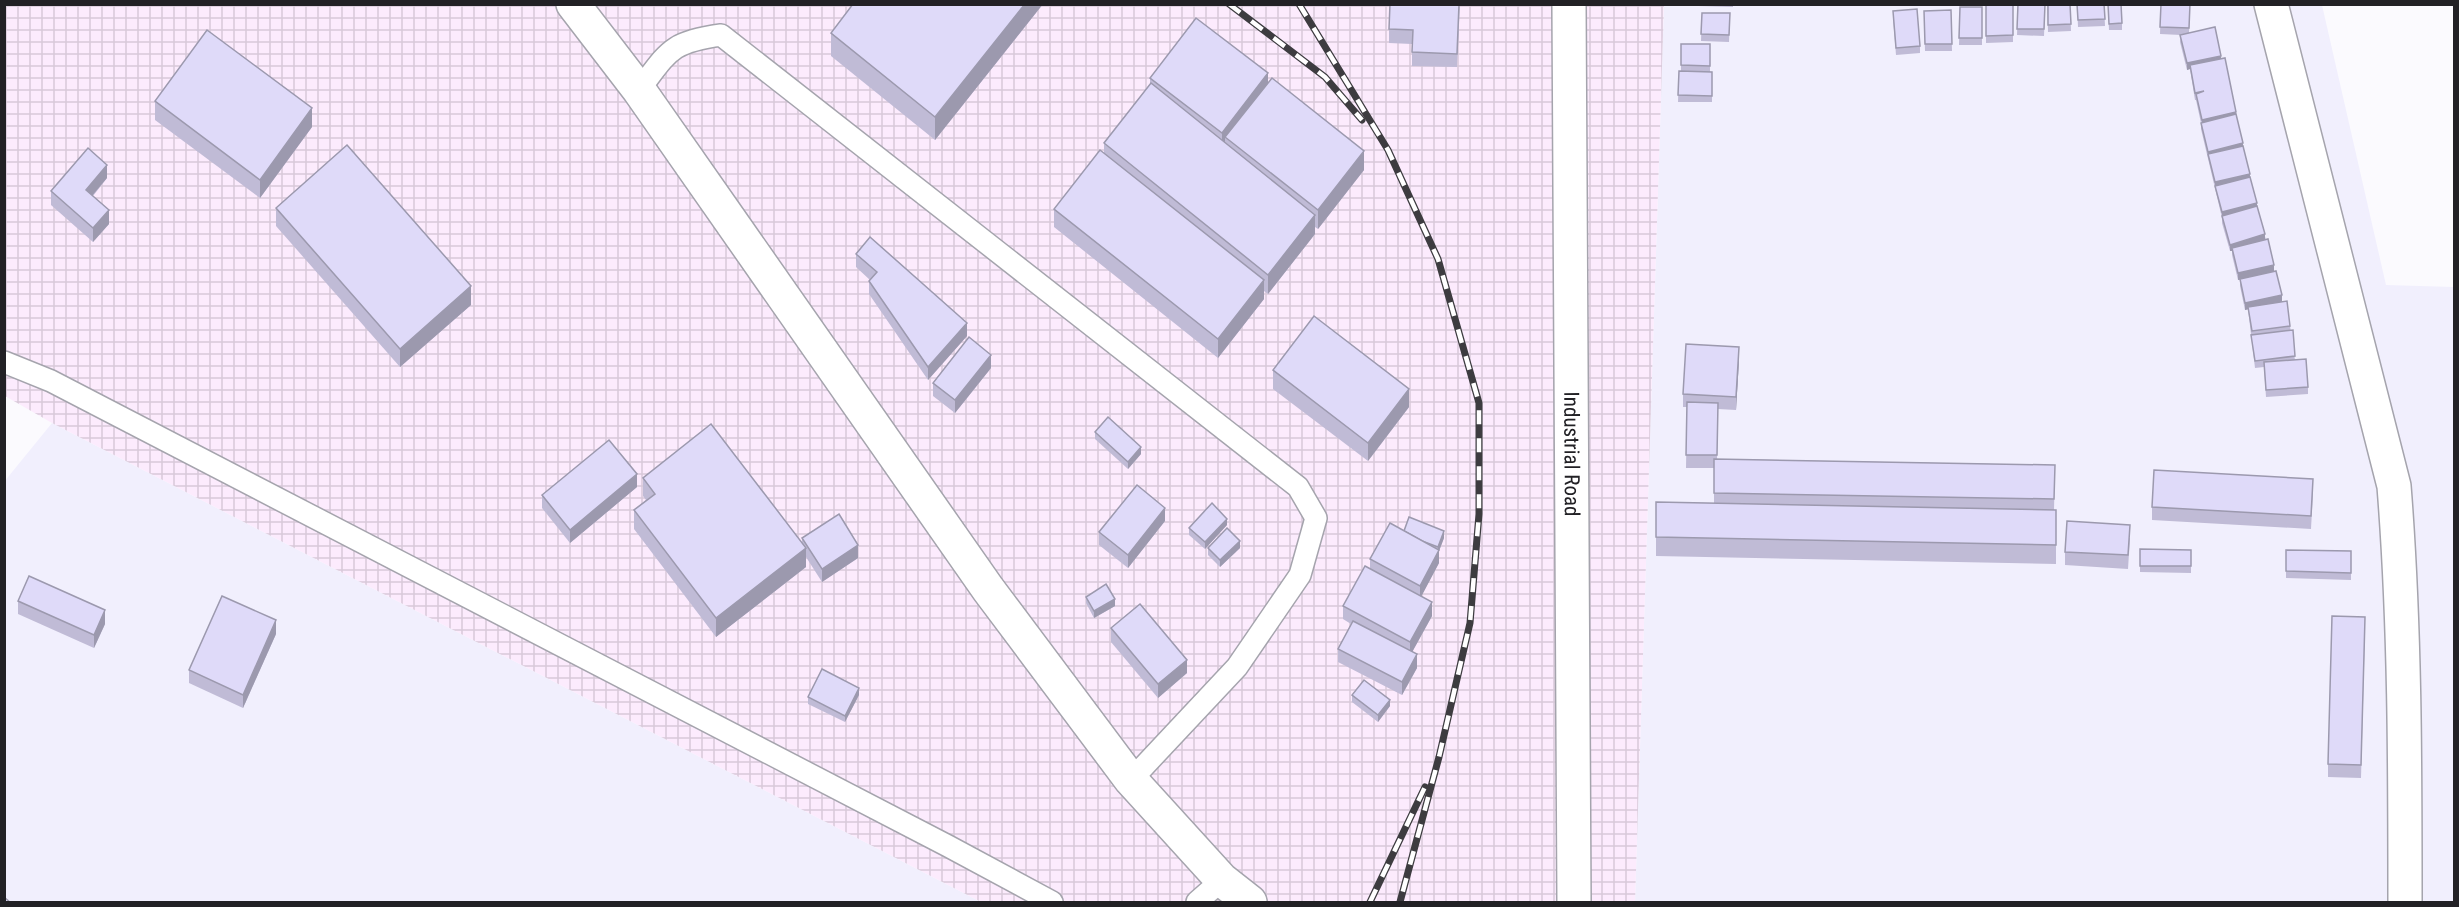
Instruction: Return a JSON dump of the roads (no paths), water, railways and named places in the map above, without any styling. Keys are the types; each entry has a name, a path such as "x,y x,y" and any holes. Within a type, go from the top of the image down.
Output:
{"street":[{"path":"573,4 639,90 988,589 1131,780 1222,880 1250,903"},
{"name":"Industrial Road","path":"1569,4 1574,903"},
{"path":"2271,4 2394,486 2403,712 2404,903"}],"lane":[{"path":"639,90 668,51 691,39 721,35 1298,487 1317,518 1300,575 1237,667 1131,780"},
{"path":"4,362 62,386 948,846 1052,903"},
{"path":"1197,903 1222,880"}],"railway":[{"path":"1229,4 1325,77 1362,120"},
{"path":"1299,4 1388,150 1438,259 1479,403 1479,514 1470,623 1439,757 1400,902"},
{"path":"1370,902 1425,787"}]}
